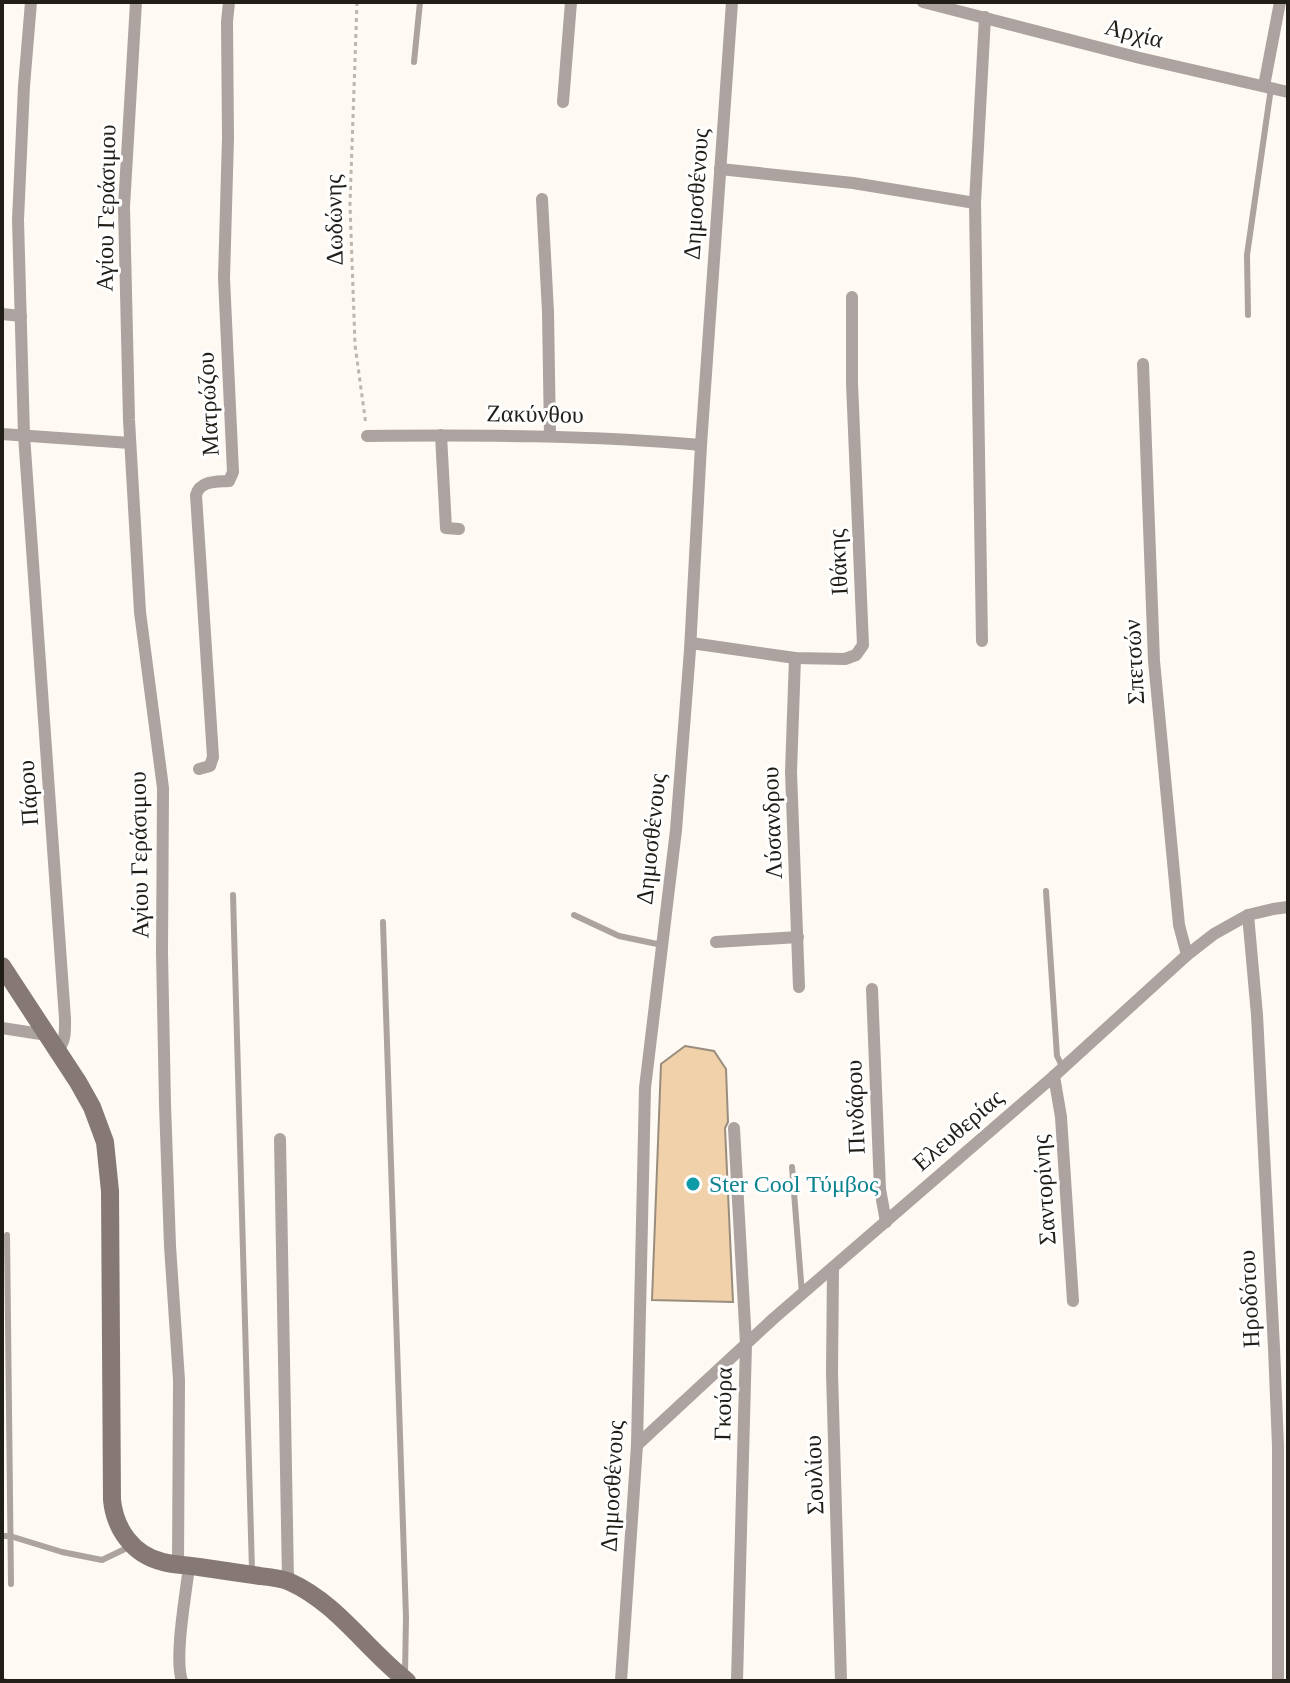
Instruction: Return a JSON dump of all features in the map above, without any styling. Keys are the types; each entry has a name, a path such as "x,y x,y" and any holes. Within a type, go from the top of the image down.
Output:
{"main road":[{"path":"2,966 92,1107 106,1148 110,1191 112,1500 116,1522 132,1545 156,1560 288,1580 341,1618 405,1681"}],"street":[{"name":"Πάρου","path":"31,2 18,220 24,435 65,1019 62,1046 52,1043"},
{"name":"Αγίου Γεράσιμου","path":"136,2 124,207 130,443 140,612 163,788 165,1104 179,1380 184,1565 178,1670 182,1681"},
{"name":"Ματρώζου","path":"199,769 210,766 213,757 196,495 204,484 229,481 233,472 224,278 229,2"},
{"path":"563,102 571,2"},
{"name":"Δημοσθένους","path":"621,1681 637,1445 645,1088 676,830 691,643 701,445 732,2"},
{"name":"Αρχία","path":"923,2 1140,58 1288,92"},
{"path":"1268,86 1280,2"},
{"path":"982,641 975,203 985,17"},
{"path":"720,169 853,183 975,203"},
{"path":"542,199 550,436"},
{"name":"Ιθάκης","path":"691,643 795,658 845,659 856,655 863,645 852,383 852,297"},
{"path":"2,314 21,316"},
{"name":"Σπετσών","path":"1143,364 1154,661 1179,925 1187,955"},
{"path":"2,434 130,443"},
{"path":"441,435 446,528 459,529"},
{"name":"Ζακύνθου","path":"367,436 628,438 701,445"},
{"name":"Λύσανδρου","path":"795,658 791,772 799,987"},
{"name":"Ελευθερίας","path":"637,1445 802,1294 1058,1072 1187,955 1214,934 1248,915 1288,907"},
{"name":"Ηροδότου","path":"1248,915 1258,1031 1278,1446 1278,1681"},
{"path":"716,942 798,937"},
{"name":"Πινδάρου","path":"872,989 880,1189 886,1222"},
{"path":"2,1028 52,1043"},
{"name":"Σαντορίνης","path":"1058,1072 1073,1301"},
{"name":"Γκούρα","path":"734,1128 746,1344 737,1681"},
{"path":"280,1139 288,1580"},
{"name":"Σουλίου","path":"833,1268 832,1373 841,1681"}],"lane":[{"path":"414,62 420,2"},
{"path":"1248,315 1247,255 1268,86"},
{"path":"1046,891 1058,1072"},
{"path":"233,895 252,1575"},
{"path":"574,915 619,936 662,945"},
{"path":"383,922 406,1601 405,1681"},
{"path":"792,1167 802,1294"},
{"path":"7,1235 6,1536 11,1584"},
{"path":"6,1536 102,1560 132,1545"}],"path":[{"name":"Δωδώνης","path":"357,2 350,204 355,345 367,436"},
{"path":"2,1679 9,1681"}],"building":[{"name":"Ster Cool Τύμβος","path":"685,1046 714,1051 726,1069 728,1122 725,1128 733,1302 652,1300 661,1064"}],"place":[{"name":"Ster Cool Τύμβος","path":"693,1184"}]}
